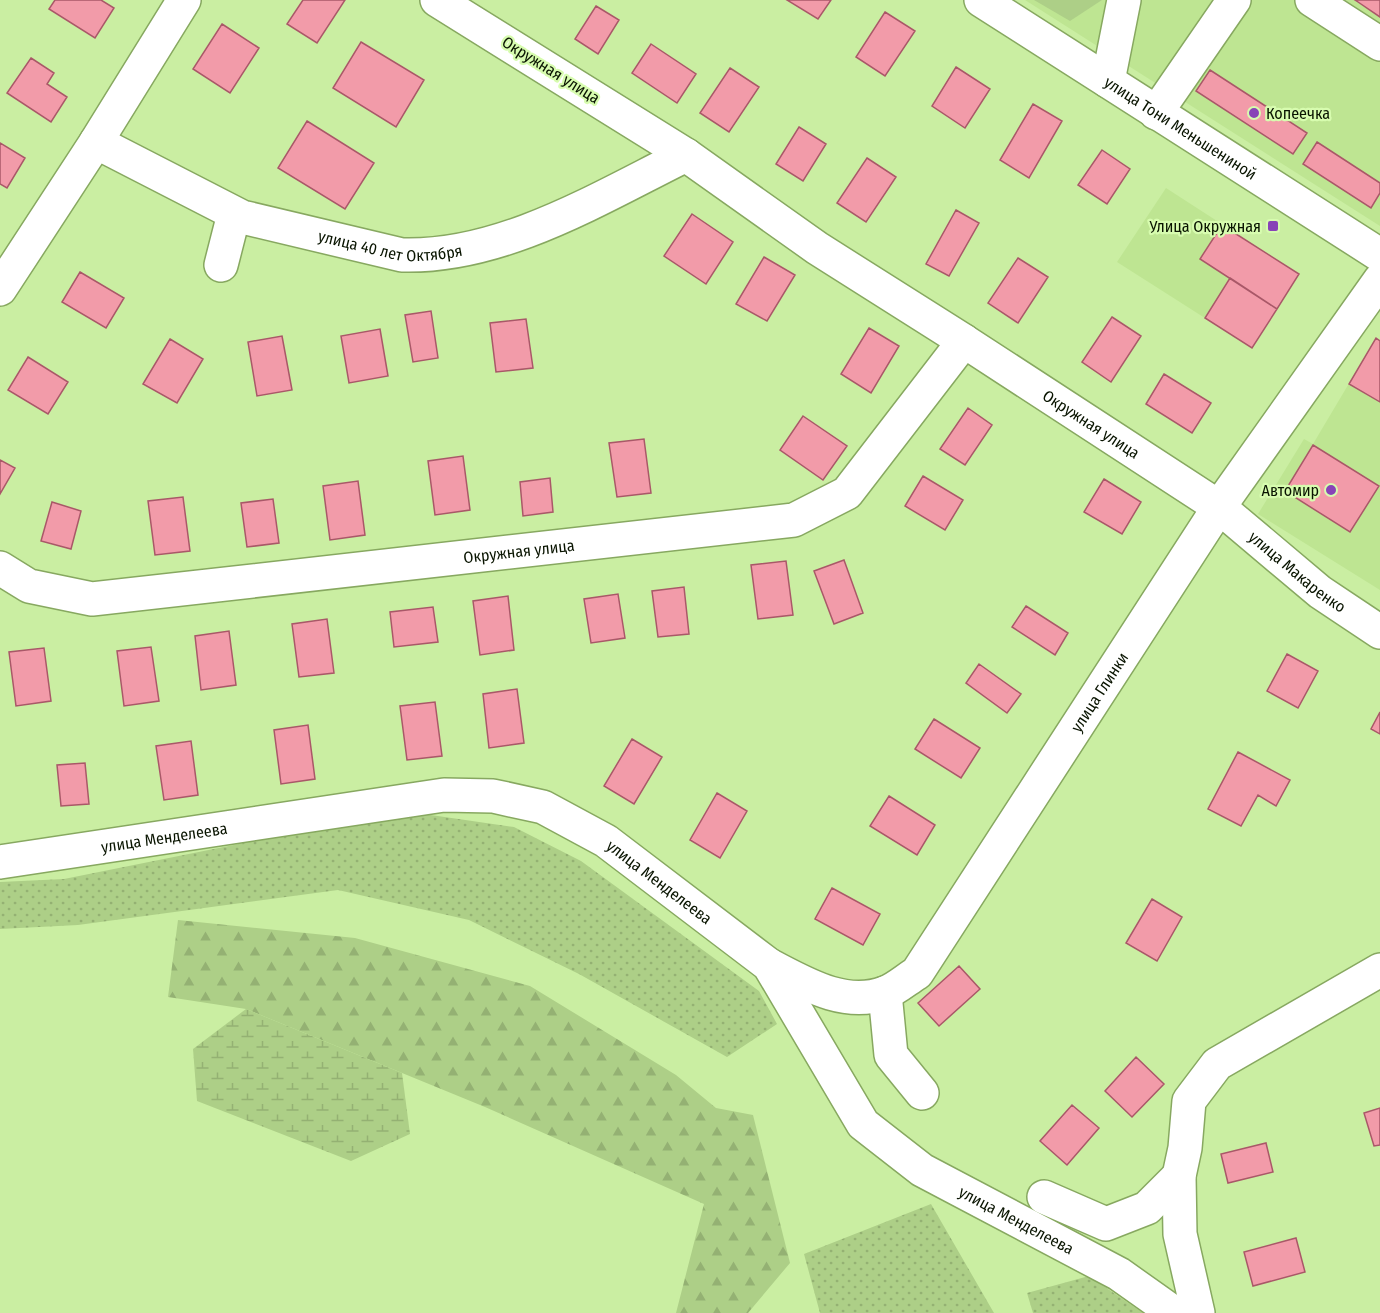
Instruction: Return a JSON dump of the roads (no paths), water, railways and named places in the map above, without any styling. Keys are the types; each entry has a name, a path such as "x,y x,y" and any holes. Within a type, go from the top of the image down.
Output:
{"street":[{"path":"0,289 96,142 184,0"},
{"name":"Окружная улица","path":"437,0 686,154 817,248 964,340 1219,507"},
{"name":"улица Тони Меньшениной","path":"981,0 1380,255"},
{"path":"1108,81 1124,0"},
{"path":"1156,113 1234,0"},
{"path":"1312,0 1380,44"},
{"name":"улица 40 лет Октября","path":"96,142 234,214 402,255 424,255 516,236 686,154"},
{"path":"221,265 234,214"},
{"name":"улица Глинки","path":"769,965 816,989 849,999 885,993 917,973 1219,507 1380,280"},
{"name":"Окружная улица","path":"0,568 29,586 92,599 794,520 847,493 964,340"},
{"name":"улица Макаренко","path":"1219,507 1320,592 1380,632"},
{"name":"улица Менделеева","path":"0,862 444,795 493,796 543,807 606,841 769,965 863,1124 922,1170 1119,1274 1174,1313"},
{"path":"1198,1313 1180,1234 1182,1162 1188,1101 1217,1064 1380,970"},
{"path":"885,993 891,1055 922,1093"},
{"path":"1044,1197 1106,1224 1147,1208 1182,1162"}],"place":[{"name":"Копеечка","path":"1254,113"},
{"name":"Улица Окружная","path":"1273,226"},
{"name":"Автомир","path":"1331,490"}]}
